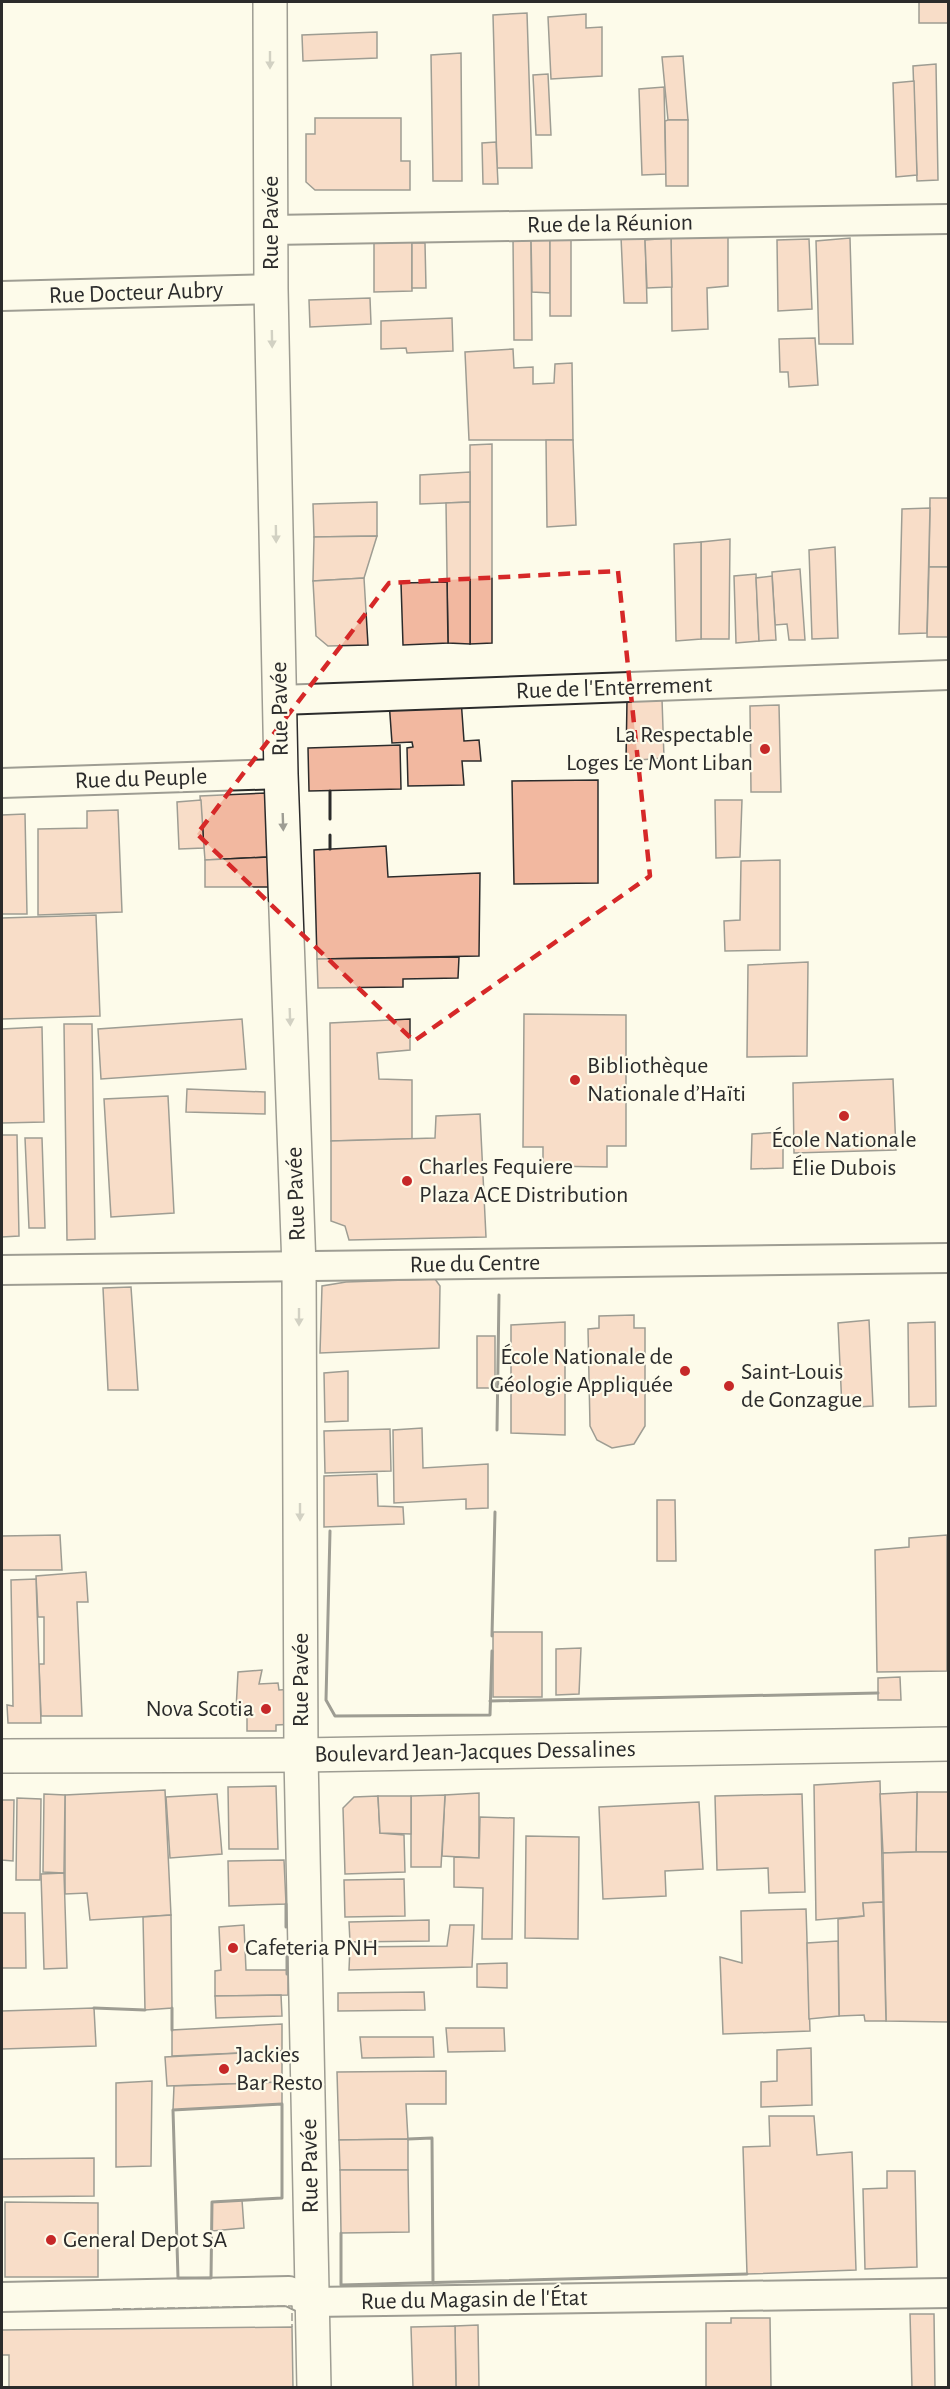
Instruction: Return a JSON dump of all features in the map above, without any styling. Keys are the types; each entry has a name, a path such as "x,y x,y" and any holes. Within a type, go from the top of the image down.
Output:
{"main road":[{"name":"Rue Pavée","path":"270,2 271,289 281,774 299,1267 301,1755 314,2388"},
{"name":"Boulevard Jean-Jacques Dessalines","path":"2,1756 301,1755 948,1744"}],"street":[{"name":"Rue de la Réunion","path":"271,230 948,219"},
{"name":"Rue Docteur Aubry","path":"2,296 271,289"},
{"name":"Rue de l'Enterrement","path":"280,700 948,675"},
{"name":"Rue du Peuple","path":"2,783 281,774"},
{"name":"Rue du Centre","path":"2,1270 948,1258"},
{"name":"Rue du Magasin de l'État","path":"2,2297 289,2291 312,2302 948,2293"}],"highlighted area":[{"path":"618,571 650,876 414,1041 197,834 389,583"}],"building":[{"path":"919,2 948,2 948,23 919,23"},
{"path":"527,13 532,168 497,168 493,15"},
{"path":"586,14 586,28 602,27 602,76 551,79 548,17"},
{"path":"377,32 377,58 303,61 302,35"},
{"path":"461,53 462,181 433,181 431,55"},
{"path":"683,56 688,120 668,120 662,57"},
{"path":"936,64 938,180 917,181 913,66"},
{"path":"548,74 551,135 536,135 533,75"},
{"path":"914,81 917,175 896,177 893,83"},
{"path":"664,87 666,174 642,175 639,89"},
{"path":"315,118 401,118 401,161 410,161 410,190 315,190 306,182 306,134 315,134"},
{"path":"688,120 688,186 666,186 665,121"},
{"path":"496,142 498,184 483,184 482,143"},
{"path":"645,235 647,303 624,303 621,237"},
{"path":"412,236 412,291 374,292 374,237"},
{"path":"728,236 728,286 707,288 708,329 672,331 671,238"},
{"path":"531,237 532,340 514,340 513,238"},
{"path":"531,237 550,237 550,293 532,292"},
{"path":"550,237 571,237 571,316 550,316"},
{"path":"671,238 672,287 647,288 645,240"},
{"path":"850,238 853,344 819,344 816,241"},
{"path":"809,239 812,309 778,311 777,240"},
{"path":"412,243 425,243 426,288 412,288"},
{"path":"370,298 371,324 310,327 309,300"},
{"path":"452,318 453,351 407,353 406,348 381,349 381,321"},
{"path":"815,338 818,385 789,387 788,372 780,372 779,339"},
{"path":"513,349 514,368 533,367 533,384 554,383 555,364 572,363 573,440 469,440 465,352"},
{"path":"546,440 573,440 576,525 547,527"},
{"path":"492,444 492,643 470,644 470,445"},
{"path":"470,472 470,502 420,504 420,475"},
{"path":"930,498 948,498 948,567 929,567"},
{"path":"377,502 377,536 314,537 313,504"},
{"path":"470,502 470,644 448,643 446,503"},
{"path":"930,508 927,633 899,634 902,509"},
{"path":"377,536 364,578 313,581 314,537"},
{"path":"730,539 729,639 701,639 701,542"},
{"path":"701,542 701,639 676,641 674,544"},
{"path":"835,547 838,638 812,639 809,550"},
{"path":"929,567 948,567 948,637 927,637"},
{"path":"800,569 805,640 789,640 787,624 775,625 772,572"},
{"path":"756,574 759,641 736,643 734,576"},
{"path":"772,576 776,640 759,641 756,578"},
{"path":"364,578 368,645 328,646 316,636 313,581"},
{"path":"447,582 448,643 403,645 401,583"},
{"path":"461,699 464,741 479,740 481,761 462,761 464,785 408,786 407,748 413,747 412,742 392,743 389,701"},
{"path":"662,699 664,758 626,761 627,700"},
{"name":"La Respectable Loges Le Mont Liban","path":"779,705 781,792 751,792 750,706"},
{"path":"400,745 401,789 309,791 308,748"},
{"path":"598,780 598,883 514,884 512,781"},
{"path":"266,793 268,857 205,860 200,796"},
{"path":"201,800 204,848 179,849 177,802"},
{"path":"715,800 742,800 740,857 716,858"},
{"path":"118,810 122,912 38,915 38,829 87,828 87,811"},
{"path":"25,814 27,914 2,914 2,815"},
{"path":"386,846 388,877 480,873 479,956 317,959 314,850"},
{"path":"268,857 269,887 205,887 205,860"},
{"path":"780,860 780,950 725,951 724,921 740,920 741,861"},
{"path":"96,915 100,1016 2,1019 2,918"},
{"path":"459,957 458,978 403,979 403,987 318,988 317,959"},
{"path":"808,962 807,1056 747,1057 748,965"},
{"name":"Bibliothèque Nationale d’Haïti","path":"524,1014 626,1015 626,1146 607,1146 607,1167 543,1166 543,1147 523,1147"},
{"path":"242,1019 246,1069 101,1079 98,1029"},
{"path":"410,1019 410,1050 377,1053 379,1079 412,1080 412,1139 331,1141 330,1023"},
{"path":"64,1024 92,1024 95,1239 67,1240"},
{"path":"42,1027 44,1122 2,1123 2,1029"},
{"name":"École Nationale Élie Dubois","path":"893,1079 896,1150 794,1153 793,1083"},
{"path":"187,1089 265,1092 265,1114 186,1112"},
{"path":"168,1096 174,1213 111,1217 104,1099"},
{"name":"Charles Fequiere Plaza ACE Distribution","path":"480,1114 486,1237 349,1240 345,1226 331,1221 331,1141 435,1138 436,1116"},
{"path":"783,1132 783,1168 751,1169 752,1134"},
{"path":"2,1135 17,1135 19,1236 2,1237"},
{"path":"25,1138 42,1138 45,1228 29,1228"},
{"path":"435,1279 440,1286 439,1348 320,1353 322,1286 346,1282"},
{"path":"131,1287 138,1390 108,1390 103,1288"},
{"path":"634,1315 634,1328 645,1328 645,1426 634,1444 612,1448 597,1440 590,1426 588,1329 599,1328 599,1316"},
{"path":"869,1320 873,1406 842,1408 838,1323"},
{"path":"565,1322 565,1435 511,1433 511,1325"},
{"path":"935,1322 936,1406 909,1407 908,1323"},
{"path":"477,1336 495,1336 495,1388 477,1388"},
{"path":"348,1371 348,1421 325,1422 324,1373"},
{"path":"422,1428 423,1468 488,1464 488,1508 466,1509 466,1499 394,1503 393,1430"},
{"path":"390,1429 391,1471 325,1473 324,1431"},
{"path":"377,1474 378,1506 403,1507 404,1524 324,1527 324,1476"},
{"path":"657,1500 675,1500 676,1561 657,1561"},
{"path":"60,1535 62,1570 2,1570 2,1536"},
{"path":"947,1535 947,1671 877,1672 875,1550 909,1547 909,1538"},
{"path":"86,1572 88,1602 77,1602 82,1716 41,1716 39,1664 44,1664 44,1617 38,1617 36,1576"},
{"path":"36,1579 41,1723 8,1723 7,1705 13,1706 11,1580"},
{"path":"493,1632 542,1632 542,1697 493,1697"},
{"path":"581,1648 579,1694 556,1695 556,1649"},
{"path":"262,1670 259,1684 278,1683 279,1690 295,1689 297,1724 276,1725 276,1731 247,1731 247,1709 236,1710 238,1672"},
{"path":"900,1677 901,1700 878,1700 878,1678"},
{"path":"880,1781 883,1902 863,1903 864,1916 816,1920 814,1785"},
{"path":"276,1786 278,1849 229,1849 228,1787"},
{"path":"165,1790 171,1915 90,1920 87,1893 65,1894 65,1795"},
{"path":"917,1792 948,1792 948,1852 916,1852"},
{"path":"917,1792 916,1852 883,1853 880,1794"},
{"path":"479,1793 479,1858 442,1856 445,1795"},
{"path":"44,1794 65,1795 64,1873 43,1872"},
{"path":"217,1794 222,1854 170,1858 166,1797"},
{"path":"802,1794 805,1892 769,1893 768,1868 717,1870 715,1796"},
{"path":"445,1795 441,1867 411,1867 411,1796"},
{"path":"378,1796 380,1833 404,1835 405,1872 345,1874 343,1808 354,1797"},
{"path":"378,1796 411,1796 411,1834 380,1833"},
{"path":"17,1798 41,1799 40,1880 16,1880"},
{"path":"2,1800 14,1800 13,1861 2,1860"},
{"path":"699,1802 703,1869 665,1871 666,1896 603,1899 599,1807"},
{"path":"480,1817 514,1818 512,1939 482,1939 483,1888 454,1887 454,1857 479,1858"},
{"path":"526,1836 579,1837 578,1939 525,1938"},
{"path":"948,1852 948,2022 886,2021 883,1853"},
{"path":"284,1860 286,1904 229,1906 228,1861"},
{"path":"64,1873 67,1968 44,1969 41,1874"},
{"path":"404,1879 405,1916 345,1917 344,1880"},
{"path":"883,1902 886,2021 865,2021 864,2015 839,2016 838,1919 864,1916 863,1903"},
{"path":"806,1909 810,2031 723,2034 720,1957 742,1963 741,1911"},
{"path":"2,1913 25,1913 26,1968 2,1968"},
{"path":"171,1915 172,2008 145,2010 143,1917"},
{"path":"429,1920 429,1941 350,1942 349,1922"},
{"name":"Cafeteria PNH","path":"244,1925 246,1970 288,1970 288,1995 215,1996 215,1971 221,1970 219,1927"},
{"path":"450,1925 474,1925 472,1967 349,1970 350,1947 447,1946"},
{"path":"838,1941 839,2016 809,2019 807,1943"},
{"path":"507,1963 507,1988 477,1987 477,1964"},
{"path":"424,1992 425,2010 338,2011 338,1993"},
{"path":"281,1995 282,2016 216,2018 215,1996"},
{"path":"94,2008 96,2046 2,2049 2,2011"},
{"path":"282,2024 282,2051 172,2056 172,2030"},
{"path":"446,2028 504,2028 505,2051 448,2052"},
{"path":"360,2037 433,2037 434,2057 362,2058"},
{"path":"811,2048 812,2105 761,2107 761,2082 777,2081 777,2050"},
{"name":"Jackies Bar Resto","path":"282,2051 282,2082 167,2086 165,2057"},
{"path":"446,2071 446,2104 406,2104 408,2139 339,2140 337,2072"},
{"path":"152,2081 151,2166 116,2167 116,2083"},
{"path":"282,2082 282,2104 173,2110 174,2086"},
{"path":"769,2116 814,2116 817,2155 852,2152 856,2270 747,2274 743,2147 770,2146"},
{"path":"408,2139 408,2170 340,2170 339,2140"},
{"path":"94,2158 94,2196 2,2197 2,2159"},
{"path":"340,2170 408,2170 409,2232 341,2233"},
{"path":"887,2171 915,2171 917,2267 865,2269 863,2189 887,2188"},
{"path":"242,2200 244,2228 212,2231 212,2202"},
{"name":"General Depot SA","path":"5,2202 98,2203 98,2277 5,2277"},
{"path":"910,2314 934,2314 935,2388 912,2388"},
{"path":"731,2318 770,2318 771,2388 706,2388 706,2323 731,2323"},
{"path":"478,2325 479,2388 456,2388 455,2326"},
{"path":"455,2326 456,2388 413,2388 411,2327"},
{"path":"292,2327 293,2388 9,2388 9,2355 2,2355 2,2330"}],"fence":[{"path":"112,2309 292,2306 292,2327"}],"wall":[{"path":"330,791 330,819"},
{"path":"330,835 330,849"},
{"path":"497,1430 499,1295"},
{"path":"492,1636 495,1512"},
{"path":"330,1531 326,1700 335,1716 490,1715 492,1651"},
{"path":"490,1701 878,1693"},
{"path":"286,1904 286,1927"},
{"path":"287,1953 287,1974"},
{"path":"94,2008 145,2010"},
{"path":"172,2008 172,2030"},
{"path":"282,2104 282,2198 212,2202 211,2278 178,2278 173,2110 282,2104"},
{"path":"408,2139 432,2138 433,2283"},
{"path":"341,2233 341,2285 747,2274"}],"place":[{"name":"La Respectable Loges Le Mont Liban","path":"765,749"},
{"name":"Bibliothèque Nationale d’Haïti","path":"575,1080"},
{"name":"École Nationale Élie Dubois","path":"844,1116"},
{"name":"Charles Fequiere Plaza ACE Distribution","path":"407,1181"},
{"name":"École Nationale de Géologie Appliquée","path":"685,1371"},
{"name":"Saint-Louis de Gonzague","path":"729,1386"},
{"name":"Nova Scotia","path":"266,1709"},
{"name":"Cafeteria PNH","path":"233,1948"},
{"name":"Jackies Bar Resto","path":"224,2069"},
{"name":"General Depot SA","path":"51,2240"}]}
